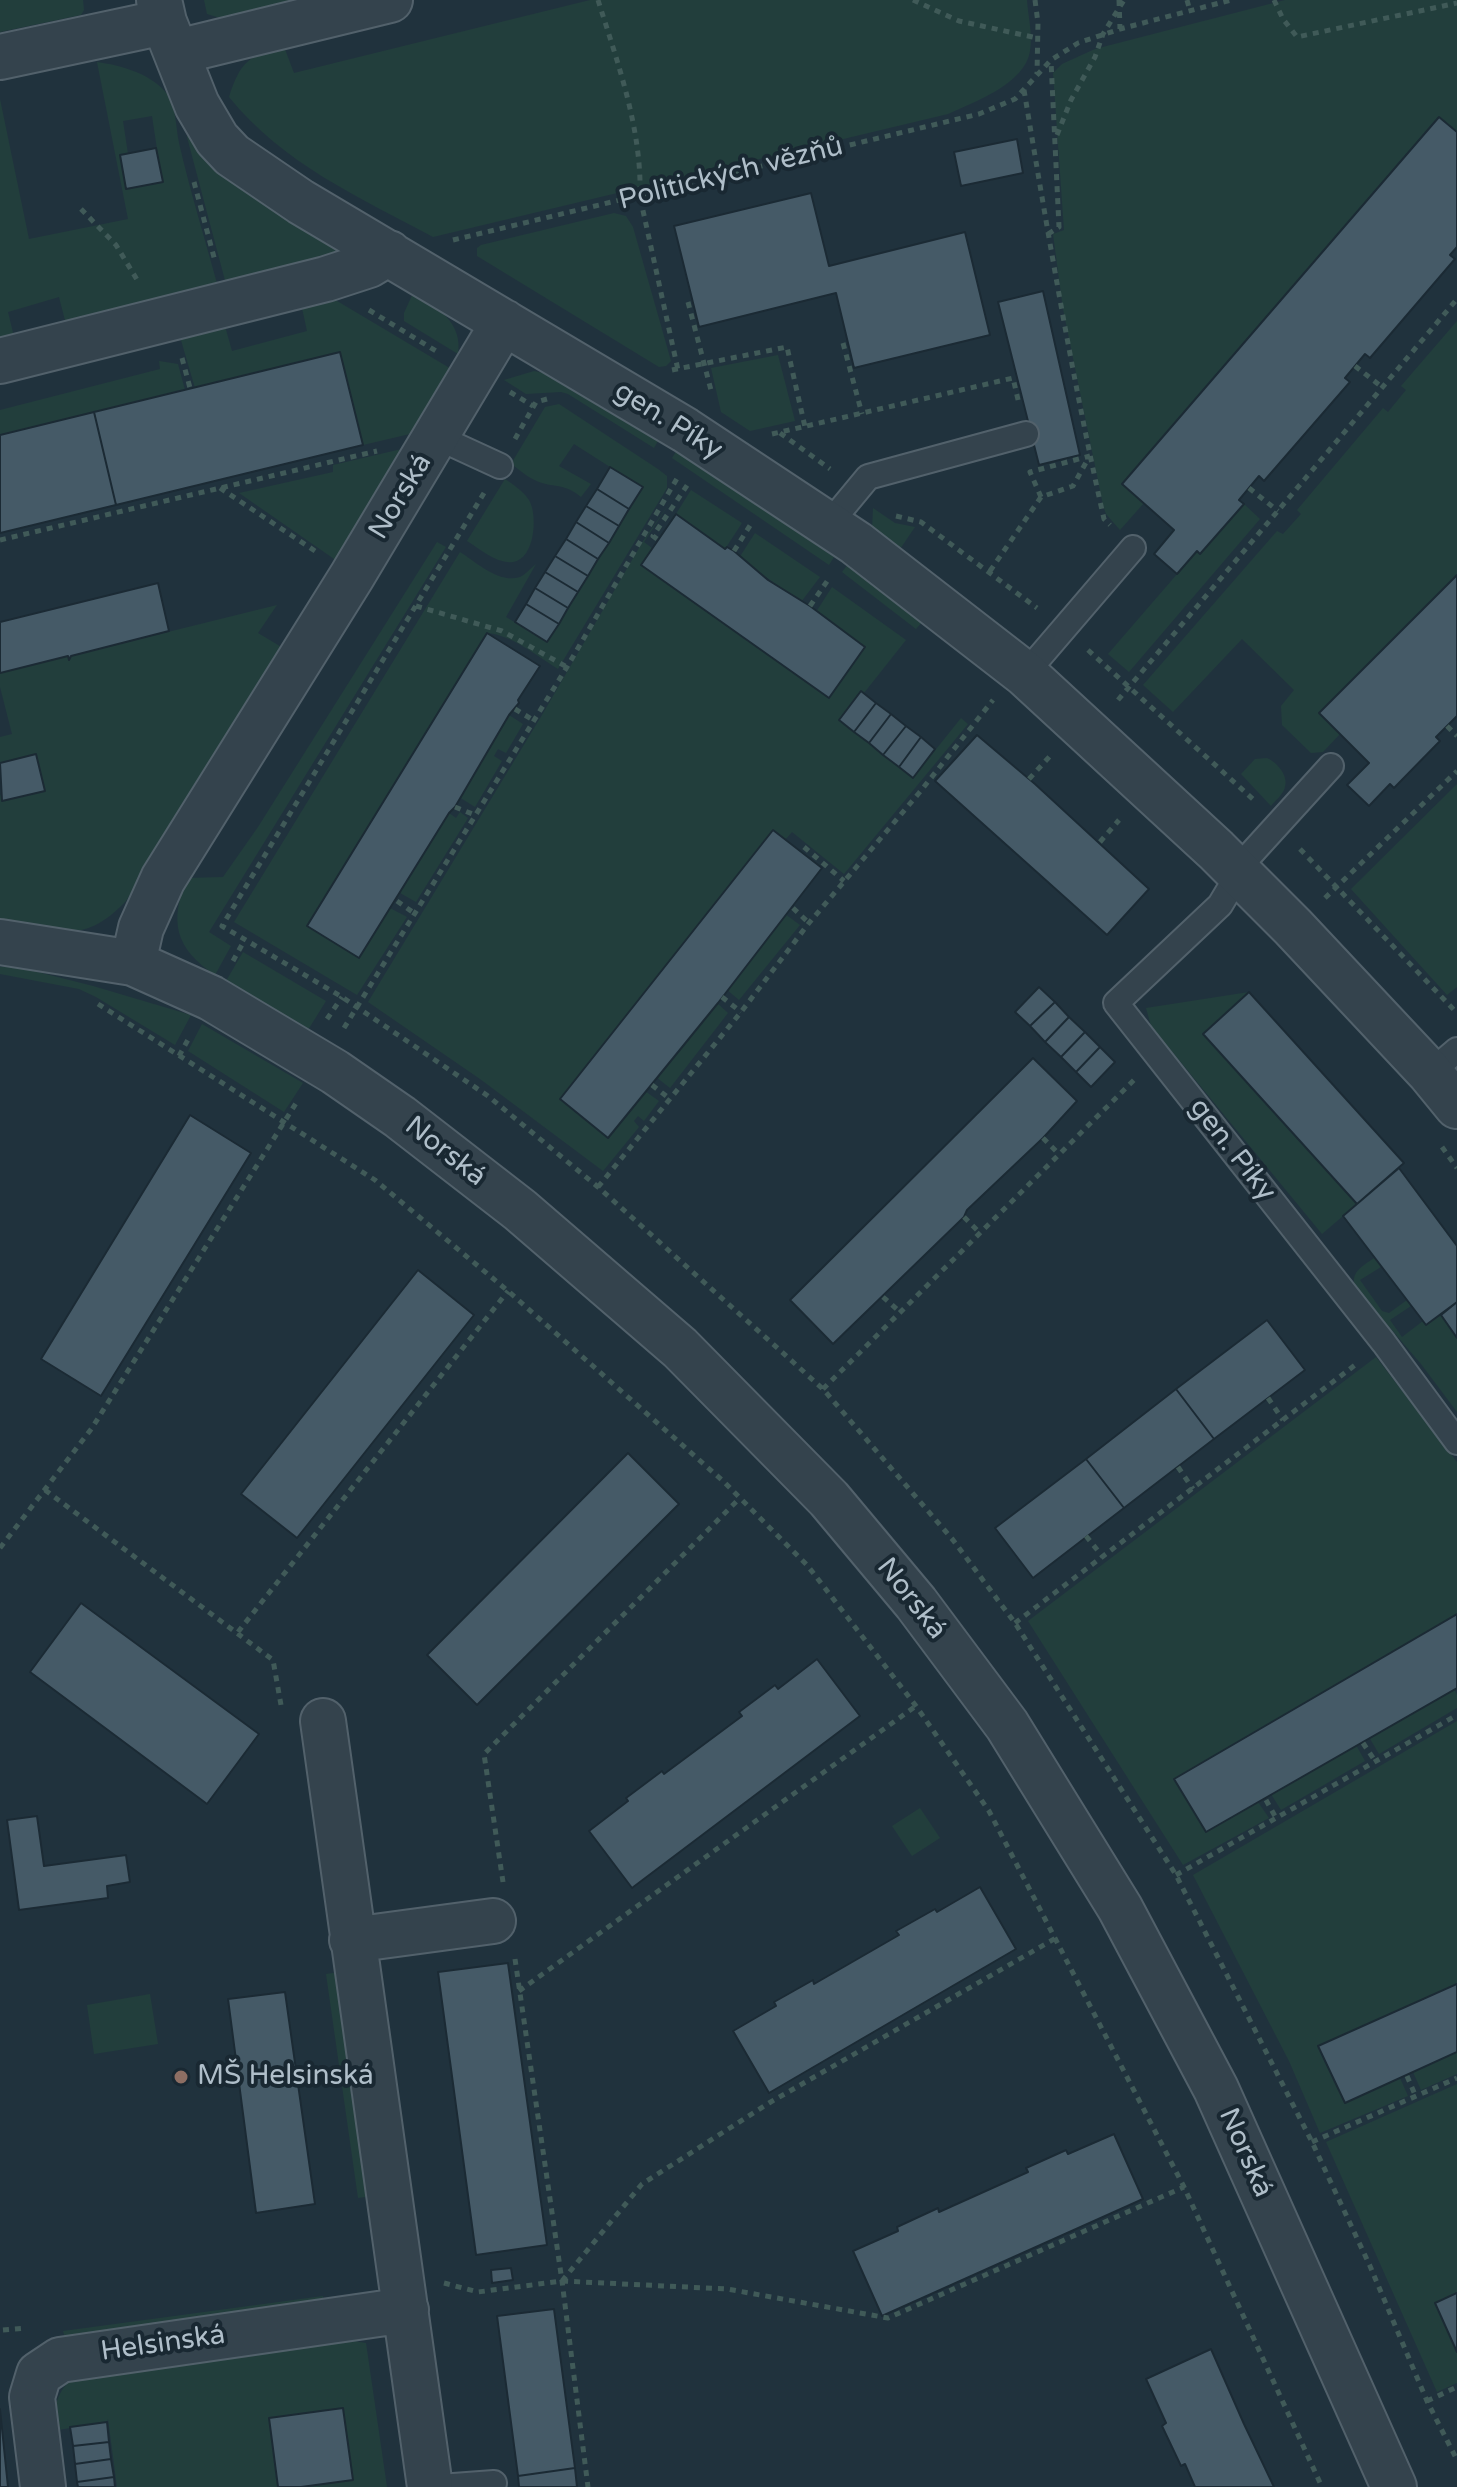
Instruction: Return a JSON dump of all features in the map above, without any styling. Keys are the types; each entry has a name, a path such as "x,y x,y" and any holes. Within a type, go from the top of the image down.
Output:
{"street":[{"path":"0,57 166,25 390,0"},
{"path":"166,25 197,105 217,139 232,155 301,202 504,322"},
{"path":"0,361 326,279 369,265 389,253"},
{"name":"Norská","path":"133,963 141,928 163,879 352,576 504,322"},
{"name":"gen. Píky","path":"504,322 685,430 829,524 1009,687 1239,873 1448,1076"},
{"name":"Norská","path":"0,942 133,963 211,998 335,1072 400,1117 520,1210 680,1348 829,1499 916,1603 1007,1725 1127,1922 1216,2089 1394,2487"},
{"path":"302,1717 352,1940 420,2295 430,2487"},
{"path":"352,1940 499,1908"},
{"name":"Helsinská","path":"43,2487 32,2397 39,2374 60,2360 420,2295"}],"lane":[{"path":"829,524 868,477 1026,434"},
{"path":"437,437 500,466"},
{"path":"1009,687 1064,629 1133,548"},
{"name":"gen. Píky","path":"1331,766 1250,855 1220,905 1116,1003 1384,1343 1457,1442"},
{"path":"440,2487 494,2483"}],"path":[{"path":"598,0 631,103 640,197 678,369 787,347 805,427 1013,378 1026,434"},
{"path":"913,0 959,21 1037,38"},
{"path":"1035,0 1037,75"},
{"path":"1120,29 1122,0"},
{"path":"1187,0 1190,11"},
{"name":"Politických vězňů","path":"447,242 979,114 1015,99 1051,60 1078,43 1231,0"},
{"path":"1274,0 1297,37 1457,3"},
{"path":"1056,136 1103,34 1119,11"},
{"path":"1048,234 1059,227 1051,60"},
{"path":"1024,90 1048,234 1104,519 1133,548"},
{"path":"192,171 219,274"},
{"path":"81,209 116,245 138,279 154,322"},
{"path":"1131,686 1457,299"},
{"path":"688,302 714,404"},
{"path":"389,322 442,354"},
{"path":"843,343 862,414"},
{"path":"1355,366 1382,387"},
{"path":"185,372 190,388"},
{"path":"498,385 533,406"},
{"path":"779,433 838,475"},
{"path":"0,540 437,437"},
{"path":"1041,497 1030,472 1090,456"},
{"path":"989,571 1041,497 1073,486 1090,456"},
{"path":"500,466 222,926 357,1007 488,1096 598,1187 823,1389 953,1540 1015,1623 1176,1875 1312,2142 1370,2266 1427,2401 1457,2460"},
{"path":"357,1007 567,667 681,471"},
{"path":"657,539 653,536 692,479"},
{"path":"219,487 352,576"},
{"path":"1249,488 1278,511"},
{"path":"886,509 897,517 921,522 1064,629 1131,686 1265,810"},
{"path":"734,551 754,519"},
{"path":"810,606 831,575"},
{"path":"416,606 502,631 567,667"},
{"path":"598,1187 741,1012 809,923 1009,687"},
{"path":"515,709 533,720"},
{"path":"1447,726 1457,736"},
{"path":"1029,779 1055,751"},
{"path":"1336,888 1457,771"},
{"path":"455,807 475,815"},
{"path":"1100,842 1125,813"},
{"path":"1290,839 1457,1013"},
{"path":"804,847 844,881"},
{"path":"397,901 414,913"},
{"path":"793,908 809,923"},
{"path":"722,997 741,1012"},
{"path":"93,1001 375,1180 508,1291 740,1498 807,1565 916,1706 989,1811 1184,2187 1322,2487"},
{"path":"823,1389 1158,1056"},
{"path":"652,1085 670,1099"},
{"path":"0,1548 92,1428 283,1121"},
{"path":"1043,1138 1059,1154"},
{"path":"964,1217 980,1233"},
{"path":"238,1632 508,1291"},
{"path":"883,1297 900,1312"},
{"path":"1015,1623 1368,1355"},
{"path":"1268,1398 1283,1420"},
{"path":"1178,1467 1193,1489"},
{"path":"45,1490 273,1660 302,1717"},
{"path":"499,1908 484,1754 740,1498"},
{"path":"1086,1536 1103,1557"},
{"path":"519,1991 916,1706"},
{"path":"1176,1875 1457,1715"},
{"path":"1363,1743 1375,1761"},
{"path":"1266,1800 1276,1818"},
{"path":"562,2281 642,2184 769,2103 1056,1938"},
{"path":"515,1959 562,2281 588,2487"},
{"path":"1407,2076 1416,2097"},
{"path":"1312,2142 1457,2078"},
{"path":"420,2295 478,2292 562,2281 727,2289 888,2318 1184,2187"},
{"path":"1427,2401 1457,2387"}],"green space":[{"path":"0,0 83,0 84,10 81,15 0,32"},
{"path":"204,0 292,0 220,18 207,14"},
{"path":"590,0 1027,0 1031,45 1026,63 1009,82 948,114 433,237 350,193 298,160 250,121 229,97 237,76 247,62 283,44 294,73"},
{"path":"1285,0 1457,0 1457,132 1438,117 1122,484 1144,503 1120,530 1106,514 1103,505 1063,309 1053,234 1064,230 1053,73 1062,64 1095,49"},
{"path":"97,62 145,76 162,88 171,100 188,179 218,287 147,300 67,328 59,297 8,312 15,341 0,344 0,99 29,239 128,219","holes":["152,116 162,182 126,189 120,155 128,154 123,121"]},
{"path":"191,130 347,251 227,288 187,137"},
{"path":"614,213 626,216 633,227 671,361 666,366 659,367 477,256 477,248 481,245"},
{"path":"414,291 452,324 458,354 404,321 404,313"},
{"path":"322,292 453,370 414,433 363,445 340,352 195,388 178,330 223,319 232,351 307,331 300,299"},
{"path":"1457,321 1457,575 1320,713 1340,734 1323,752 1311,753 1282,725 1281,706 1294,690 1242,639 1173,712 1143,685 1277,531 1283,534 1301,514 1297,510 1383,408 1388,412 1406,390 1401,386"},
{"path":"778,355 795,421 750,431 721,412 711,368"},
{"path":"159,361 178,364 185,390 0,435 0,410 160,369"},
{"path":"534,371 553,375 659,439 654,448 568,394 526,394 504,380"},
{"path":"559,404 667,476 667,488 558,669 515,642 487,633 307,925 359,958 390,908 407,917 357,995 234,922 460,552 488,571 504,577 520,577 536,564 506,617 547,642 643,488 574,444 559,466 591,484 581,497 565,488 535,480 511,464 545,407"},
{"path":"406,448 337,561 239,493 333,472 333,465"},
{"path":"677,450 834,557 829,565 672,458"},
{"path":"505,479 529,500 534,525 526,553 513,562 495,558 467,541"},
{"path":"691,490 742,523 725,549 676,514"},
{"path":"671,501 644,542 652,548 641,565 828,698 816,612 832,587 906,640 864,693 860,691 839,720 913,778 961,718 968,724 844,874 792,832 785,840 773,830 560,1099 608,1137 645,1091 659,1101 644,1121 638,1116 634,1121 639,1127 603,1171 480,1079 368,1002 542,715 643,541"},
{"path":"1244,504 1260,519 1129,672 1108,654 1197,551 1201,553"},
{"path":"873,508 895,523 915,527 896,555 872,530"},
{"path":"755,533 820,577 801,602 739,558"},
{"path":"437,542 446,547 209,932 231,946 215,975 191,955 179,933 178,908 187,878 223,877 258,827"},
{"path":"848,564 923,621 916,629 842,572"},
{"path":"277,605 258,633 283,648 126,901 96,925 82,930 53,931 0,921 0,794 2,800 36,755 0,763 0,737 12,734 0,687 0,673 68,656 69,660 71,656"},
{"path":"509,715 523,724 506,753 498,749 494,756 502,761 475,807 459,797"},
{"path":"1267,758 1279,767 1285,780 1284,790 1271,806 1241,774 1255,759"},
{"path":"1457,784 1457,987 1447,995 1351,889"},
{"path":"460,812 468,818 416,902 400,893 449,813 456,818"},
{"path":"785,914 800,925 739,1000 726,989"},
{"path":"243,952 326,1001 308,1030 226,981"},
{"path":"14,966 191,1015 175,1045 79,989 0,974 0,967"},
{"path":"1249,992 1203,1034 1357,1204 1322,1234 1151,1026 1146,1008"},
{"path":"716,1002 728,1013 670,1088 656,1077"},
{"path":"202,1024 303,1083 284,1112 188,1051"},
{"path":"1374,1258 1381,1267 1360,1280 1382,1311 1389,1313 1407,1300 1411,1306 1390,1320 1402,1337 1423,1321 1426,1325 1441,1315 1457,1338 1457,1412 1421,1364 1355,1287 1356,1273"},
{"path":"1376,1357 1457,1462 1457,1614 1175,1779 1206,1832 1258,1802 1269,1818 1183,1865 1028,1621"},
{"path":"1454,1688 1457,1708 1379,1754 1369,1737"},
{"path":"1457,1721 1457,1984 1318,2047 1345,2103 1400,2078 1408,2096 1320,2133 1289,2061 1193,1875"},
{"path":"1356,1745 1365,1761 1281,1810 1271,1794"},
{"path":"920,1808 940,1838 912,1856 892,1826"},
{"path":"340,1972 372,2196 358,2198 326,1974"},
{"path":"150,1994 158,2044 94,2054 87,2005"},
{"path":"1457,2052 1457,2074 1421,2090 1413,2072"},
{"path":"1457,2084 1457,2383 1437,2392 1326,2142"},
{"path":"323,2296 324,2304 65,2338 63,2331"},
{"path":"348,2340 366,2343 387,2487 117,2487 108,2419 107,2422 52,2431 60,2394 75,2377"}],"building":[{"path":"1439,117 1457,132 1457,247 1450,255 1455,259 1370,358 1365,354 1345,378 1350,382 1264,481 1259,476 1239,500 1244,504 1200,554 1197,551 1177,574 1154,554 1174,530 1122,484"},
{"path":"1017,139 1023,173 961,186 954,152"},
{"path":"156,148 163,182 126,189 120,155"},
{"path":"811,193 829,266 965,232 990,335 854,368 836,293 699,327 674,226"},
{"path":"1043,291 1080,455 1039,465 998,302"},
{"path":"340,352 363,445 116,505 94,412"},
{"path":"94,412 116,505 0,533 0,435"},
{"path":"610,467 643,487 629,509 597,489"},
{"path":"597,489 629,509 619,526 586,506"},
{"path":"586,506 619,526 609,543 576,522"},
{"path":"676,514 725,549 734,551 768,580 810,606 865,647 829,698 641,565"},
{"path":"576,522 609,543 598,559 566,539"},
{"path":"566,539 598,559 588,576 555,556"},
{"path":"555,556 588,576 578,592 545,572"},
{"path":"545,572 578,592 568,608 535,588"},
{"path":"1457,575 1457,716 1436,737 1440,741 1394,788 1390,784 1369,806 1347,785 1369,763 1319,713"},
{"path":"158,583 169,631 71,656 69,660 68,656 0,673 0,622"},
{"path":"535,588 568,608 559,624 526,604"},
{"path":"526,604 559,624 547,642 515,622"},
{"path":"487,633 540,666 359,958 307,926"},
{"path":"861,691 876,703 854,732 839,720"},
{"path":"876,703 891,714 869,743 854,732"},
{"path":"891,714 906,726 883,755 869,743"},
{"path":"906,726 921,737 899,767 883,755"},
{"path":"977,735 1149,889 1107,935 935,781"},
{"path":"921,737 935,749 913,778 899,767"},
{"path":"36,754 45,791 2,801 0,763"},
{"path":"773,830 822,868 608,1138 560,1099"},
{"path":"1039,987 1055,1002 1030,1026 1015,1012"},
{"path":"1249,992 1404,1163 1357,1204 1203,1034"},
{"path":"1055,1002 1069,1017 1045,1042 1030,1026"},
{"path":"1069,1017 1085,1032 1061,1057 1045,1042"},
{"path":"1085,1032 1100,1047 1076,1072 1061,1057"},
{"path":"1100,1047 1115,1062 1091,1087 1076,1072"},
{"path":"1033,1058 1077,1101 967,1210 964,1217 833,1344 790,1300"},
{"path":"190,1115 251,1153 101,1396 41,1359"},
{"path":"1399,1168 1457,1246 1457,1302 1426,1325 1343,1216"},
{"path":"418,1270 474,1315 297,1538 241,1494"},
{"path":"1457,1302 1457,1338 1441,1315"},
{"path":"1267,1320 1305,1370 1214,1439 1176,1389"},
{"path":"1176,1389 1214,1439 1124,1508 1086,1459"},
{"path":"628,1453 679,1504 477,1705 427,1655"},
{"path":"1086,1459 1124,1508 1033,1578 995,1528"},
{"path":"81,1603 259,1734 207,1804 30,1672"},
{"path":"1457,1614 1457,1688 1206,1832 1174,1779"},
{"path":"817,1659 860,1716 632,1888 589,1831 628,1801 626,1798 742,1716 739,1712 775,1685 778,1689"},
{"path":"37,1816 44,1866 126,1855 130,1882 107,1886 108,1898 19,1910 7,1820"},
{"path":"980,1887 1016,1949 769,2093 733,2031 776,2006 774,2002 813,1980 814,1984 899,1935 896,1931"},
{"path":"508,1963 547,2245 476,2255 438,1972"},
{"path":"1457,1984 1457,2052 1345,2103 1318,2046"},
{"path":"285,1992 315,2204 256,2213 228,1999"},
{"path":"1114,2134 1143,2199 882,2316 853,2251 898,2231 897,2227 938,2208 939,2212 1028,2172 1026,2168 1066,2150 1068,2154"},
{"path":"511,2268 513,2280 492,2283 491,2270"},
{"path":"1457,2293 1457,2352 1435,2303"},
{"path":"554,2309 575,2468 518,2476 497,2316"},
{"path":"1211,2349 1274,2487 1195,2487 1162,2426 1166,2423 1146,2379"},
{"path":"343,2408 353,2480 278,2487 269,2418"},
{"path":"0,2409 8,2487 0,2487"},
{"path":"107,2422 109,2442 73,2446 70,2427"},
{"path":"109,2442 111,2459 75,2464 73,2446"},
{"path":"111,2459 114,2477 77,2482 75,2464"},
{"path":"575,2468 577,2487 519,2487 518,2476"},
{"path":"114,2477 115,2487 78,2487 77,2482"}],"place":[{"name":"MŠ Helsinská","path":"181,2077"}]}
